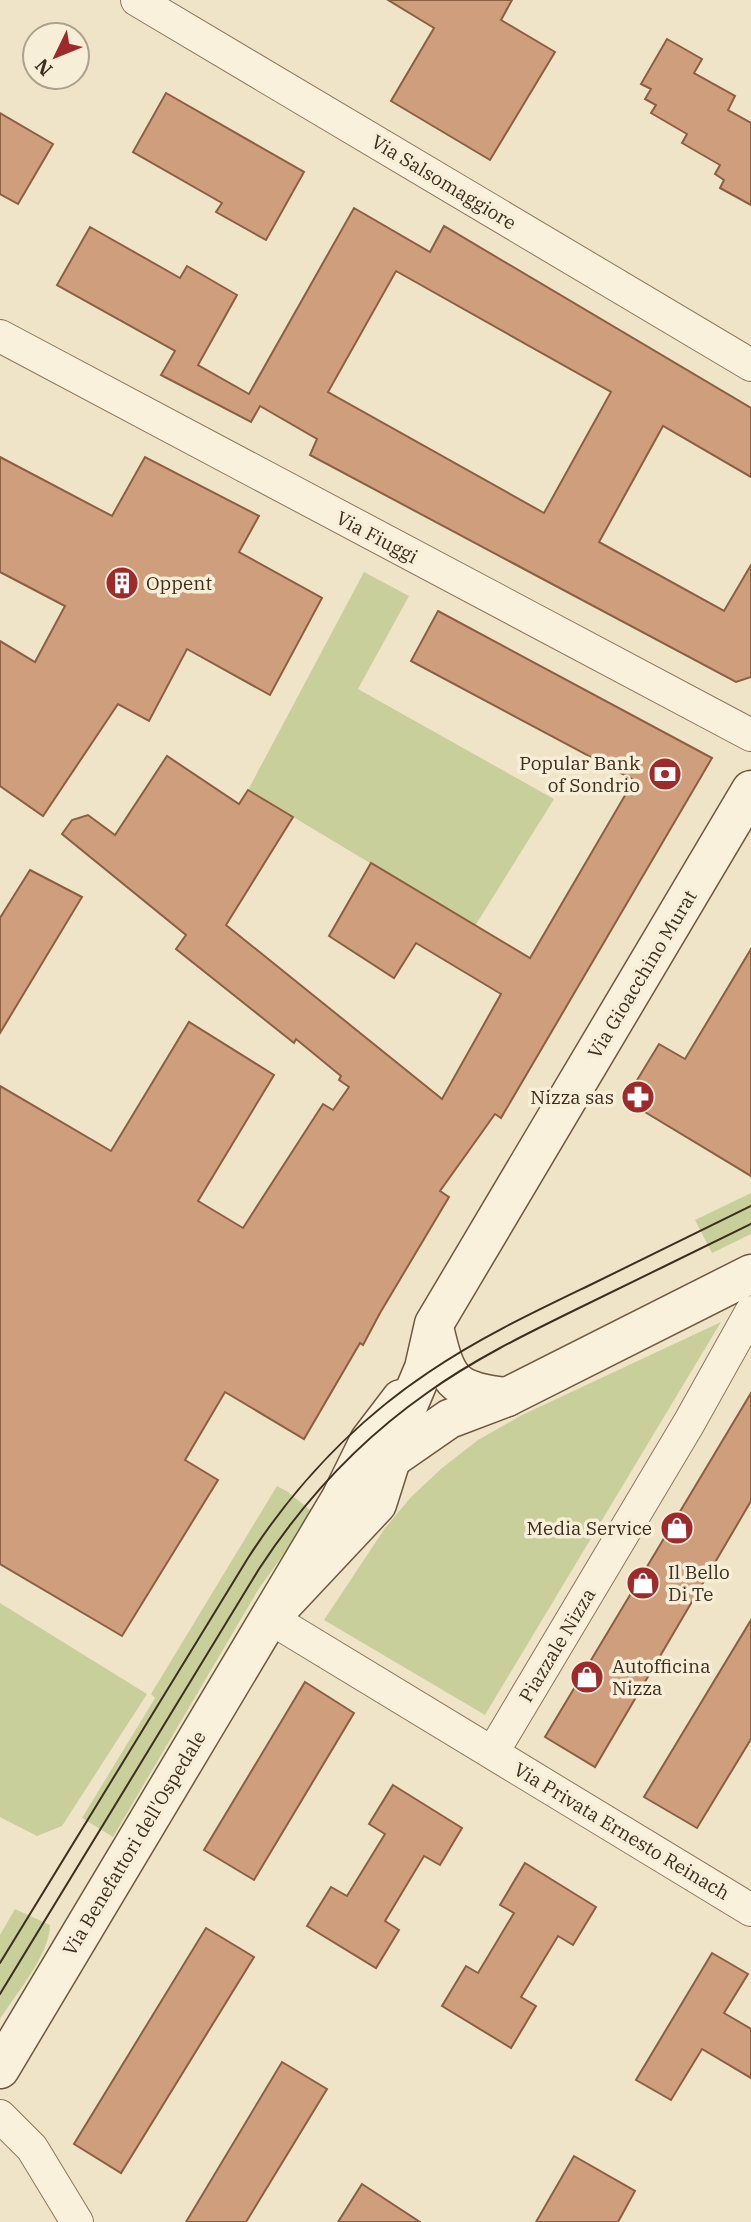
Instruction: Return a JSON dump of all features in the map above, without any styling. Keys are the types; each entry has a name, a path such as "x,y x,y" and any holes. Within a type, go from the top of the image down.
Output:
{"main road":[{"name":"Via Gioacchino Murat","path":"270,1618 393,1457 424,1368 434,1324 751,790"},
{"path":"393,1457 449,1419 508,1397 751,1274"},
{"path":"434,1324 442,1363 450,1377 464,1388 480,1394 508,1397"},
{"name":"Via Gioacchino Murat","path":"359,1501 369,1441 418,1380"},
{"path":"359,1501 508,1397"},
{"name":"Via Benefattori dell'Ospedale","path":"0,2069 270,1618"}],"street":[{"name":"Via Salsomaggiore","path":"137,0 751,365"},
{"name":"Via Fiuggi","path":"1,338 751,735"},
{"name":"Piazzale Nizza","path":"494,1752 689,1423 751,1312"},
{"path":"270,1618 494,1752"},
{"name":"Via Privata Ernesto Reinach","path":"494,1752 751,1910"},
{"path":"0,2116 32,2148 77,2222"}],"green space":[{"path":"364,572 409,596 358,689 554,799 475,926 248,790"},
{"path":"751,1193 751,1234 712,1253 695,1220"},
{"path":"721,1322 485,1715 324,1620 385,1528 411,1497 478,1440 522,1415"},
{"path":"277,1486 310,1510 298,1534 258,1590 113,1837 82,1818 155,1698 151,1694"},
{"path":"0,1603 147,1694 62,1826 37,1836 0,1817"},
{"path":"15,1909 50,1925 49,1936 38,1961 0,2019 0,1935"}],"building":[{"path":"388,0 512,0 501,20 555,52 490,160 391,101 434,28"},
{"path":"667,39 702,59 694,73 735,96 728,110 751,123 751,205 720,188 724,180 715,174 720,165 682,143 687,134 651,113 656,105 645,99 651,89 641,84"},
{"path":"166,93 304,172 266,240 216,212 222,203 133,152"},
{"path":"0,113 53,144 18,204 0,194"},
{"path":"354,208 430,252 444,226 751,408 751,477 663,426 599,542 724,611 751,565 751,677 736,682 310,455 317,439 260,406 251,422 161,375 175,351 57,285 90,227 180,278 187,266 237,295 198,365 249,394","holes":["396,271 611,392 544,513 328,392"]},
{"name":"Oppent","path":"0,457 112,516 145,457 259,516 239,552 322,598 270,695 187,649 149,721 118,704 43,816 0,786 0,641 35,662 65,606 0,572"},
{"path":"438,611 712,758 501,1118 495,1114 440,1191 449,1197 363,1345 360,1343 304,1439 225,1392 185,1460 218,1480 122,1636 0,1564 0,1086 111,1151 189,1022 274,1075 198,1201 243,1228 323,1104 333,1110 349,1087 339,1080 341,1076 296,1039 294,1043 176,949 186,935 62,834 72,820 88,815 115,835 167,756 239,804 248,790 293,817 226,925 442,1099 501,994 416,943 394,978 329,936 371,863 530,958 634,780 411,661"},
{"path":"30,870 82,897 0,1033 0,918"},
{"path":"751,949 751,1176 625,1100 659,1044 685,1059"},
{"path":"751,1393 751,1501 595,1767 545,1737"},
{"path":"751,1620 751,1739 697,1828 644,1797"},
{"path":"305,1682 354,1713 254,1880 204,1850"},
{"path":"393,1785 462,1828 440,1865 424,1856 385,1921 399,1930 376,1968 307,1926 331,1887 347,1896 385,1834 369,1824"},
{"path":"525,1863 596,1907 573,1945 558,1936 521,1997 536,2006 511,2048 442,2006 466,1966 478,1973 514,1913 500,1905"},
{"path":"206,1928 254,1957 121,2173 74,2144"},
{"path":"712,1953 748,1974 724,2013 751,2029 751,2078 702,2049 671,2100 636,2080"},
{"path":"282,2062 327,2089 246,2222 186,2222"},
{"path":"574,2156 635,2191 618,2222 536,2222"},
{"path":"362,2184 420,2222 338,2222"}],"tram line":[{"path":"0,1963 248,1558 286,1505 329,1456 402,1391 467,1348 751,1206"},
{"path":"0,1994 259,1569 314,1495 356,1451 402,1411 499,1348 751,1224"}],"place":[{"name":"Oppent","path":"122,583"},
{"name":"Popular Bank of Sondrio","path":"665,774"},
{"name":"Nizza sas","path":"638,1097"},
{"name":"Media Service","path":"677,1528"},
{"name":"Il Bello Di Te","path":"643,1583"},
{"name":"Autofficina Nizza","path":"587,1677"}]}
